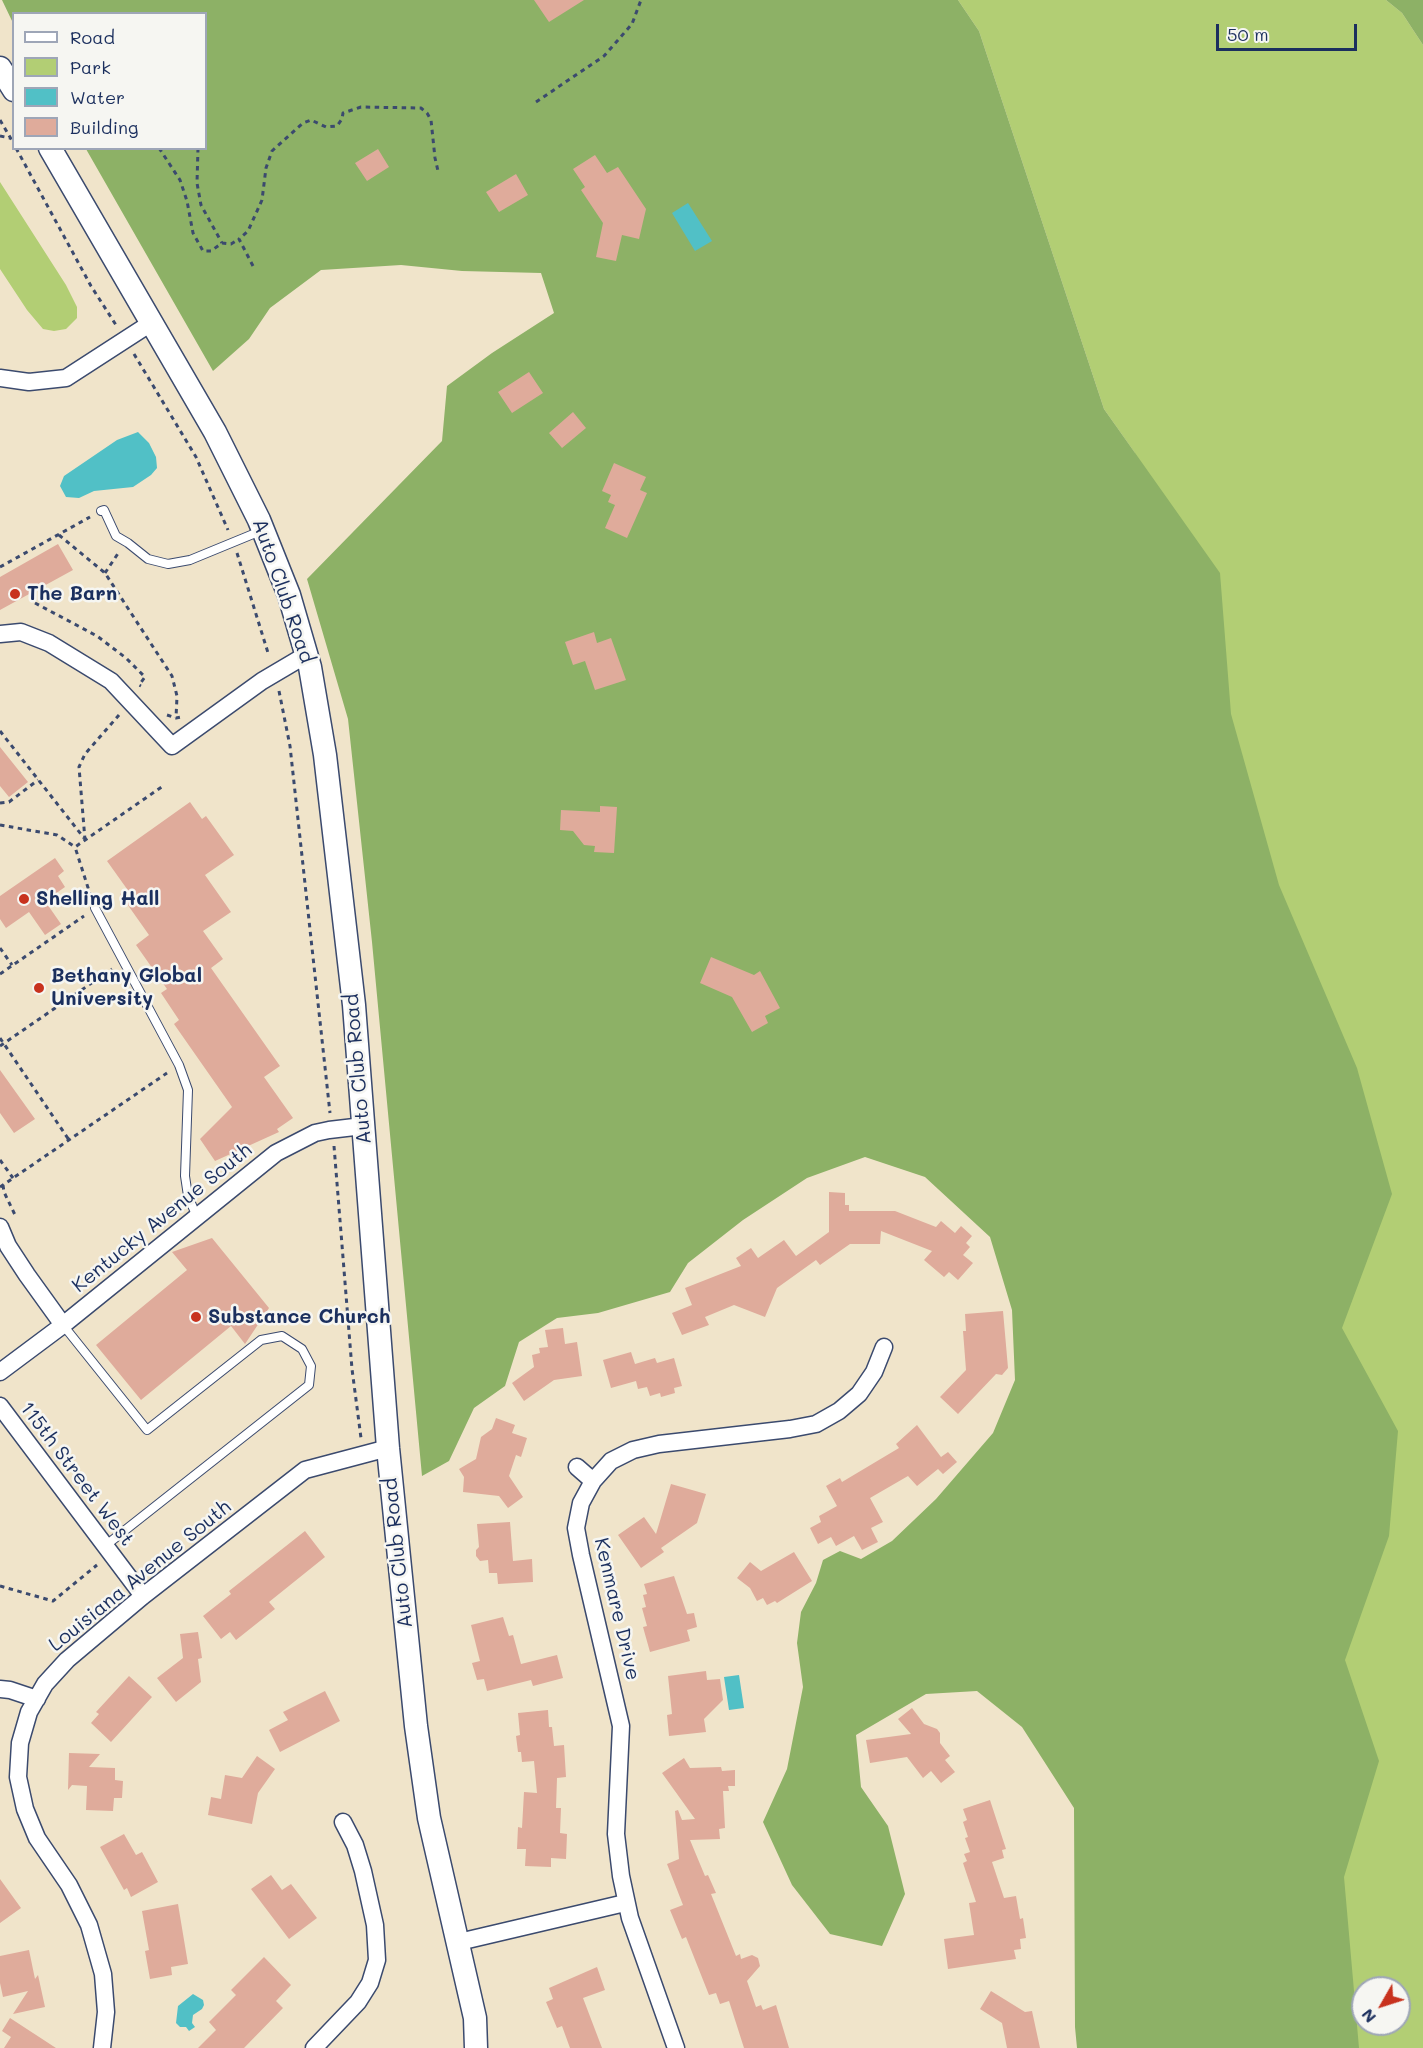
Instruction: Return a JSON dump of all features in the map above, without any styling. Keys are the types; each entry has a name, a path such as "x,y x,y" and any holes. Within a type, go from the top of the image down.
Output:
{"street":[{"path":"0,68 12,87"},
{"name":"Auto Club Road","path":"51,150 215,432 263,530 289,595 306,655 326,765 354,1005 388,1448 419,1749 429,1818 475,2018 476,2048"},
{"path":"0,378 29,382 66,378 151,323"},
{"path":"0,634 21,632 49,643 111,681 172,746 274,674 306,655"},
{"name":"Kentucky Avenue South","path":"0,1372 63,1325 276,1153 315,1133 363,1126"},
{"path":"0,1227 8,1246 63,1325"},
{"name":"Kenmare Drive","path":"676,2048 625,1903 616,1834 621,1726 576,1528 580,1503 592,1480 611,1461 633,1450 659,1444 790,1430 816,1424 839,1411 859,1394 874,1372 884,1347"},
{"name":"115th Street West","path":"0,1406 143,1596"},
{"name":"Louisiana Avenue South","path":"102,2048 106,2012 102,1967 89,1925 69,1885 37,1838 25,1809 18,1777 20,1743 29,1712 45,1684 67,1660 143,1596 305,1470 388,1448"},
{"path":"577,1467 592,1480"},
{"path":"0,1689 37,1699"},
{"path":"314,2048 358,2002 370,1983 376,1960 375,1924 363,1872 355,1845 343,1822"},
{"path":"459,1942 625,1903"}],"lane":[{"path":"101,511 104,510 117,536 148,560 168,564 190,560 263,530"},
{"path":"95,908 179,1065 188,1090 185,1176 188,1196 196,1217"},
{"path":"63,1325 147,1430 261,1340 282,1336 302,1349 311,1366 309,1385 108,1550"}],"path":[{"path":"537,102 604,56 632,24 641,0"},
{"path":"160,150 180,180 193,233 203,251 211,251 222,243 231,243 248,231 262,200 266,168 272,151 286,136 311,120 326,127 337,126 343,113 361,107 421,108 431,120 438,171"},
{"path":"0,120 12,141"},
{"path":"0,136 10,138"},
{"path":"17,150 92,286 196,457 242,564 274,674 291,746 332,1129 352,1369 361,1429 361,1455"},
{"path":"198,150 197,183 201,205 222,243"},
{"path":"239,239 253,266"},
{"path":"0,567 101,511"},
{"path":"58,535 105,573 172,676 177,696 176,718"},
{"path":"105,573 126,542"},
{"path":"35,603 97,636 126,658 145,677 139,685 146,692"},
{"path":"85,840 79,767 85,754 130,702"},
{"path":"160,708 167,715 176,718 187,716"},
{"path":"0,731 85,840"},
{"path":"0,803 9,802 38,780"},
{"path":"75,847 163,786"},
{"path":"0,825 57,834 75,847 95,908 0,974"},
{"path":"0,948 12,965"},
{"path":"2,1045 124,961"},
{"path":"0,1038 2,1045 69,1140"},
{"path":"19,1224 1,1186 179,1065"},
{"path":"0,1160 13,1178"},
{"path":"0,1174 7,1169"},
{"path":"0,1586 53,1601 108,1550"}],"green space":[{"path":"2,0 958,0 979,31 1104,409 1220,573 1231,714 1279,885 1357,1068 1392,1194 1342,1328 1398,1431 1389,1536 1345,1660 1379,1761 1344,1877 1353,1976 1351,2036 1358,2036 1359,2048 1077,2048 1074,1808 1022,1727 977,1691 926,1694 856,1735 861,1787 888,1826 905,1894 882,1946 830,1934 792,1885 763,1822 787,1769 803,1687 797,1643 801,1612 816,1583 823,1560 840,1551 861,1559 892,1541 936,1499 993,1433 1015,1380 1012,1310 990,1237 925,1177 865,1157 807,1178 743,1220 688,1263 670,1292 598,1313 557,1318 519,1342 505,1386 474,1408 449,1461 422,1476 372,942 348,719 307,579 442,441 447,386 492,353 554,313 541,273 462,271 401,265 321,270 270,308 249,339 213,371 87,150 207,150 207,12 12,12 12,21"},
{"path":"958,0 1386,0 1402,13 1423,45 1423,2048 1169,2048 1135,453 1104,409 979,31"},
{"path":"1386,0 1423,0 1423,45 1402,13"},
{"path":"0,182 66,285 77,307 77,318 66,329 54,331 43,329 27,310 0,269"}],"water":[{"path":"688,203 712,241 695,251 672,213"},
{"path":"138,432 149,443 156,457 157,468 151,475 133,487 94,491 79,498 66,497 60,486 64,476 117,440"},
{"path":"739,1675 744,1708 729,1710 724,1677"},
{"path":"193,1994 203,2000 204,2005 193,2015 192,2023 195,2027 189,2031 186,2027 180,2027 176,2023 178,2006"}],"building":[{"path":"534,0 584,0 549,22"},
{"path":"378,149 389,167 367,181 355,163"},
{"path":"595,155 607,173 618,167 646,209 639,239 622,235 616,261 596,257 603,223 581,190 585,187 573,169"},
{"path":"516,174 528,195 499,212 486,192"},
{"path":"529,372 543,393 512,413 498,392"},
{"path":"573,412 586,428 562,448 549,433"},
{"path":"614,463 646,477 640,490 647,493 627,538 605,528 615,505 608,502 611,495 602,491"},
{"name":"The Barn","path":"58,544 73,570 0,610 0,577"},
{"path":"594,632 597,643 611,638 626,680 595,690 585,661 573,665 565,642"},
{"path":"0,747 28,782 9,797 0,786"},
{"path":"190,802 202,819 206,816 234,855 205,875 231,912 203,931 223,959 211,968 280,1066 264,1077 293,1118 277,1129 279,1132 215,1161 200,1139 232,1107 174,1024 179,1020 161,993 167,989 136,945 149,935 120,894 127,889 107,861"},
{"path":"600,806 617,807 614,853 594,852 595,846 584,845 573,831 560,830 561,810 600,812"},
{"name":"Shelling Hall","path":"55,858 64,871 58,876 65,887 45,901 61,924 45,935 29,912 6,928 0,919 0,896"},
{"path":"711,957 754,975 760,971 780,1008 765,1016 768,1023 752,1032 732,997 700,983"},
{"path":"0,1070 35,1119 14,1133 0,1113"},
{"path":"829,1192 845,1193 845,1205 849,1205 849,1211 895,1211 936,1227 941,1221 955,1233 961,1226 972,1236 966,1243 970,1247 963,1255 973,1263 958,1280 949,1272 944,1277 924,1260 932,1251 881,1231 880,1244 850,1244 820,1265 816,1260 777,1288 765,1317 734,1305 705,1317 709,1325 682,1335 672,1313 692,1305 685,1288 741,1266 736,1258 751,1248 758,1258 784,1240 796,1256 829,1232"},
{"name":"Substance Church","path":"212,1238 269,1308 245,1344 231,1326 141,1400 96,1345 187,1270 172,1252"},
{"path":"1003,1311 1008,1368 1002,1375 996,1374 958,1414 940,1397 966,1370 963,1331 966,1331 965,1314"},
{"path":"563,1328 565,1344 577,1342 582,1376 554,1380 524,1401 512,1383 534,1367 532,1355 540,1353 539,1348 548,1347 545,1330"},
{"path":"631,1352 635,1364 655,1358 657,1363 674,1358 682,1386 674,1388 675,1393 661,1397 660,1393 650,1396 647,1387 638,1389 636,1381 611,1388 603,1360"},
{"path":"496,1418 515,1425 512,1433 527,1438 521,1457 516,1455 509,1476 523,1497 508,1508 499,1496 463,1492 464,1477 459,1469 476,1459 481,1437 492,1429"},
{"path":"917,1425 941,1457 948,1452 957,1462 943,1474 938,1469 917,1486 908,1476 870,1498 883,1522 871,1528 878,1542 862,1550 854,1536 836,1546 831,1537 818,1544 810,1528 821,1522 819,1516 837,1506 826,1486 840,1478 842,1482 899,1448 896,1444"},
{"path":"671,1484 706,1494 697,1523 661,1548 664,1552 641,1568 618,1535 644,1517 656,1534"},
{"path":"510,1522 513,1561 532,1559 533,1582 498,1584 497,1573 489,1573 488,1560 480,1561 476,1556 476,1550 479,1547 477,1524"},
{"path":"305,1531 325,1557 269,1602 275,1609 236,1640 230,1632 221,1639 203,1616 231,1594 229,1591"},
{"path":"794,1552 812,1581 777,1603 775,1601 767,1605 763,1598 757,1601 750,1588 737,1578 750,1562 761,1571"},
{"path":"674,1576 687,1614 694,1613 697,1627 687,1630 690,1641 650,1652 643,1627 647,1626 642,1608 646,1607 643,1595 647,1594 644,1584"},
{"path":"503,1617 509,1636 513,1635 521,1664 557,1655 563,1678 533,1686 531,1680 487,1691 484,1679 477,1680 472,1663 480,1661 471,1625"},
{"path":"198,1632 202,1658 198,1659 201,1682 176,1702 157,1678 183,1658 180,1634"},
{"path":"706,1671 707,1680 720,1679 723,1700 704,1719 706,1732 669,1736 667,1715 672,1714 668,1676"},
{"path":"129,1676 152,1697 111,1742 91,1723 99,1714 96,1712"},
{"path":"325,1691 340,1721 280,1752 269,1730 288,1720 283,1712"},
{"path":"912,1708 924,1724 937,1729 940,1733 940,1743 950,1756 945,1760 955,1772 941,1783 931,1771 923,1778 907,1757 870,1763 866,1740 911,1734 898,1719"},
{"path":"548,1710 549,1727 552,1727 554,1746 564,1745 566,1777 557,1778 556,1808 561,1808 560,1833 567,1834 566,1859 551,1858 551,1867 525,1866 526,1849 517,1849 518,1827 522,1828 524,1792 537,1793 534,1761 522,1762 521,1752 518,1752 516,1736 520,1735 518,1713"},
{"path":"69,1753 100,1754 89,1767 115,1768 115,1780 123,1781 122,1798 114,1798 113,1811 86,1810 87,1786 72,1785 68,1790"},
{"path":"257,1756 275,1769 258,1793 252,1824 208,1815 211,1797 221,1799 225,1775 242,1778"},
{"path":"684,1758 690,1768 721,1767 722,1771 735,1770 735,1786 728,1786 729,1791 723,1791 725,1828 719,1829 720,1839 690,1840 705,1876 708,1875 716,1893 711,1894 736,1956 740,1954 741,1959 752,1955 758,1958 760,1966 747,1981 756,2007 761,2005 763,2010 776,2005 789,2048 744,2048 729,2001 720,2004 716,1993 709,1995 686,1937 682,1939 670,1910 683,1905 667,1864 679,1859 675,1811 678,1810 682,1820 695,1819 662,1773"},
{"path":"990,1800 1006,1849 1002,1850 1004,1858 992,1862 1004,1898 1016,1896 1026,1938 1020,1939 1021,1949 1014,1950 1016,1959 948,1969 944,1939 974,1935 969,1903 976,1902 963,1863 967,1861 964,1854 970,1852 965,1838 968,1837 963,1822 967,1820 963,1809"},
{"path":"124,1834 136,1855 142,1852 158,1882 131,1897 127,1888 124,1890 100,1847"},
{"path":"271,1875 282,1890 291,1884 317,1918 289,1939 251,1889"},
{"path":"0,1879 21,1908 0,1923"},
{"path":"178,1904 188,1964 171,1967 172,1975 150,1979 145,1951 149,1950 142,1911"},
{"path":"29,1950 35,1979 38,1975 45,2007 13,2014 28,1991 3,1997 0,1983 0,1956"},
{"path":"264,1957 291,1985 276,2001 283,2008 244,2048 198,2048 216,2030 209,2022 236,1995 231,1990"},
{"path":"597,1967 605,1990 583,1998 602,2048 570,2048 562,2026 557,2028 546,2002 553,1999 549,1988"},
{"path":"991,1991 1025,2012 1032,2011 1040,2048 1007,2048 1002,2023 980,2009"},
{"path":"10,2018 56,2048 4,2048 11,2037 2,2031"}],"place":[{"name":"The Barn","path":"15,594"},
{"name":"Shelling Hall","path":"24,899"},
{"name":"Bethany Global University","path":"39,988"},
{"name":"Substance Church","path":"196,1317"}]}
